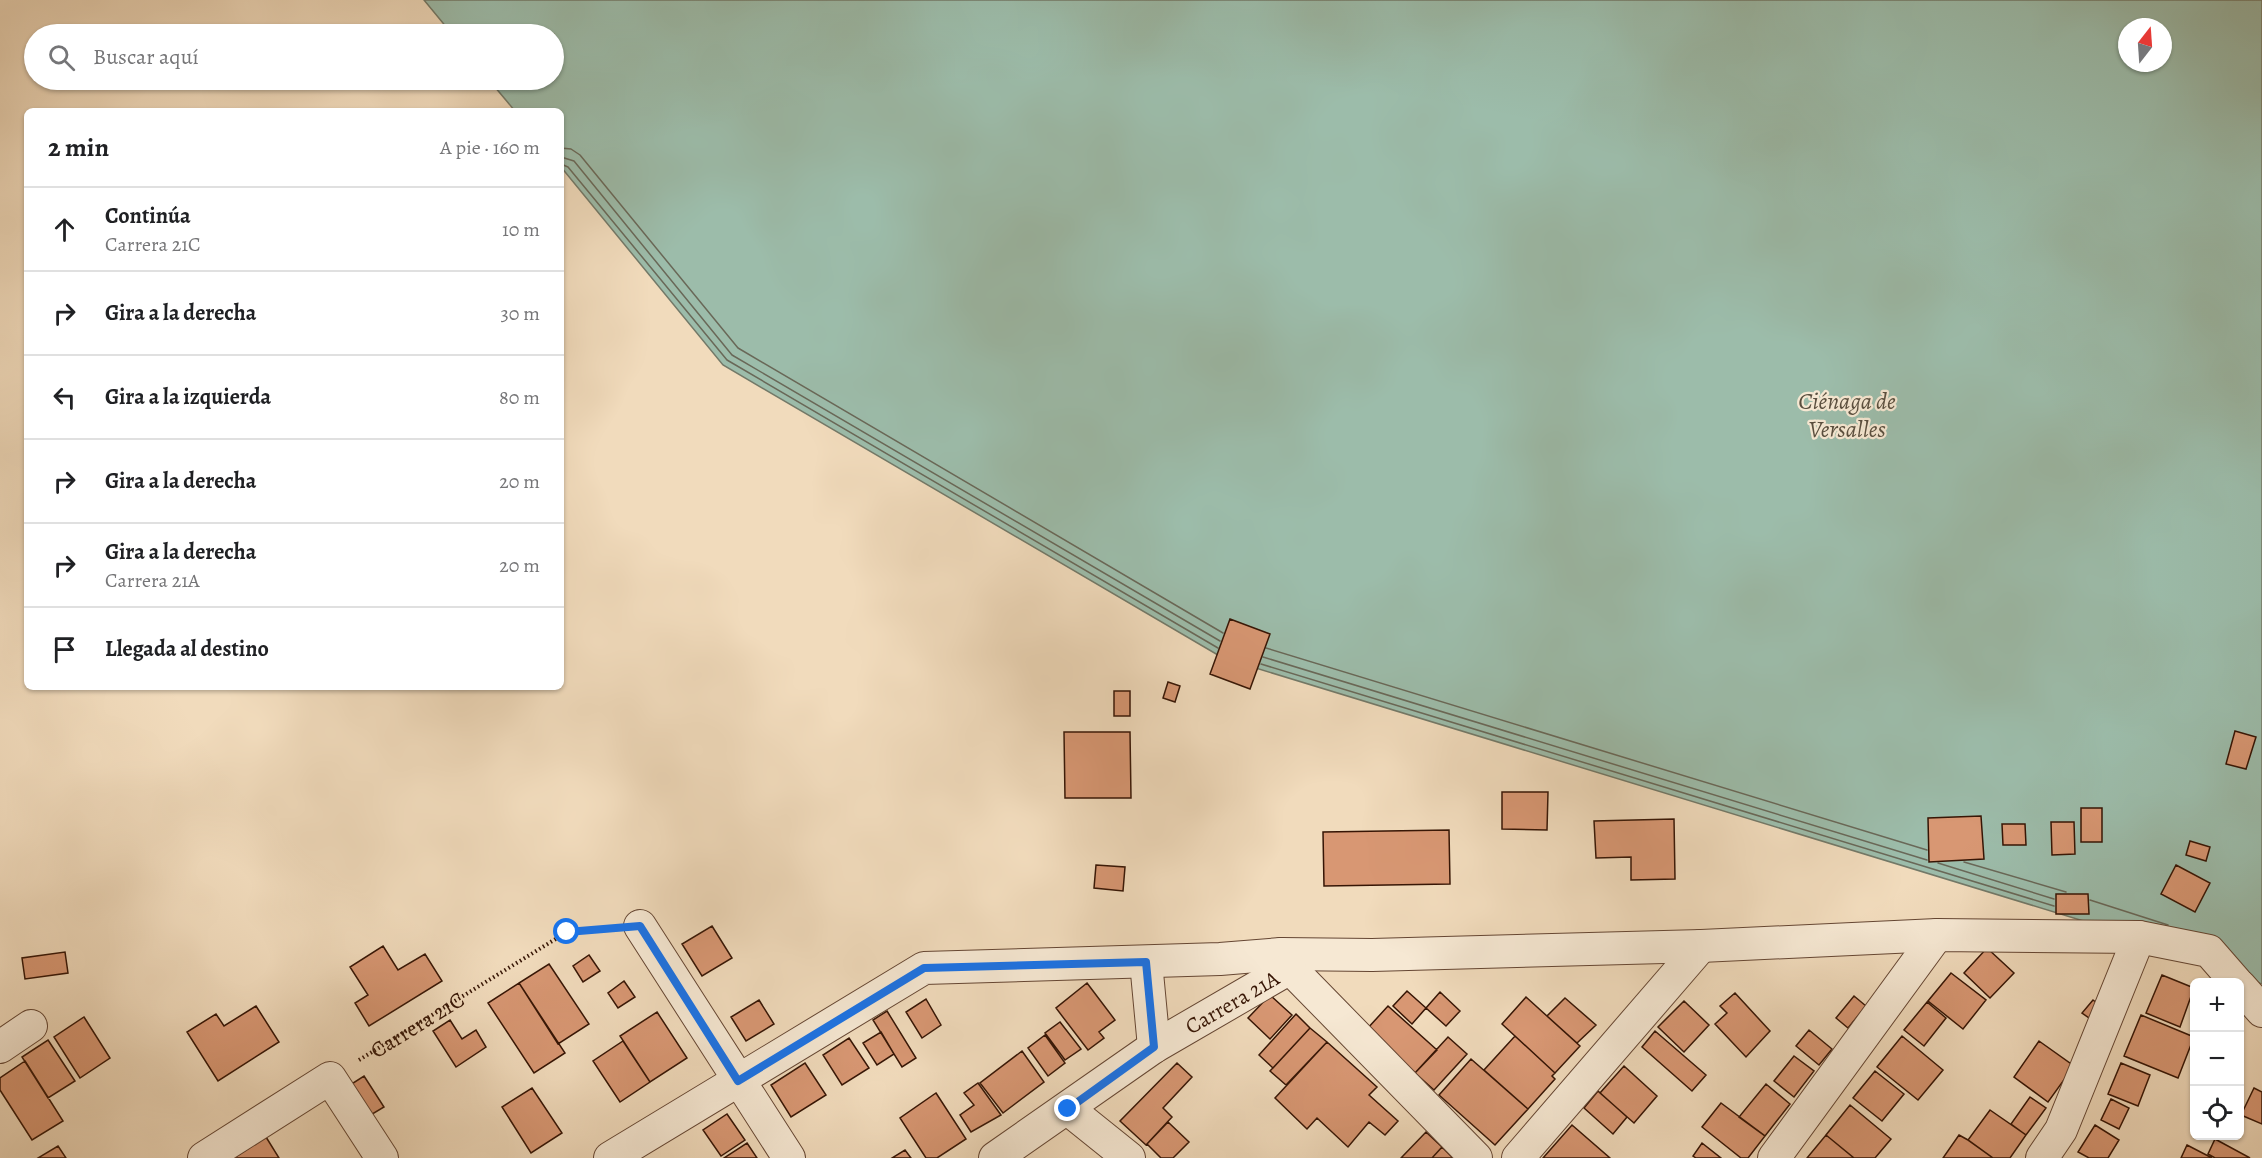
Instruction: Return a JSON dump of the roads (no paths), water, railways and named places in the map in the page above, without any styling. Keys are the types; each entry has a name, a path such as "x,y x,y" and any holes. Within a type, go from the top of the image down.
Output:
{"street":[{"path":"640,926 789,1158"},
{"path":"610,1158 924,968 1286,961 1372,955 1701,946 1937,935 2139,937 2209,951 2233,978"},
{"path":"1774,1158 1937,935"},
{"path":"2042,1158 2061,1130 2139,937"},
{"path":"1518,1158 1701,946"},
{"path":"1286,961 1476,1158"},
{"name":"Carrera 21A","path":"1005,1155 1154,1047 1286,961"},
{"path":"1146,962 1154,1047"},
{"path":"2244,991 2262,1011"},
{"path":"0,1047 31,1026"},
{"path":"204,1158 330,1078 382,1158"},
{"path":"1068,1109 1129,1158"}],"water":[{"name":"Ciénaga de Versalles","path":"424,0 2262,0 2262,984 2139,938 1223,658 723,365 564,171 564,108 512,108 497,90 564,90 564,24 444,24"}]}
